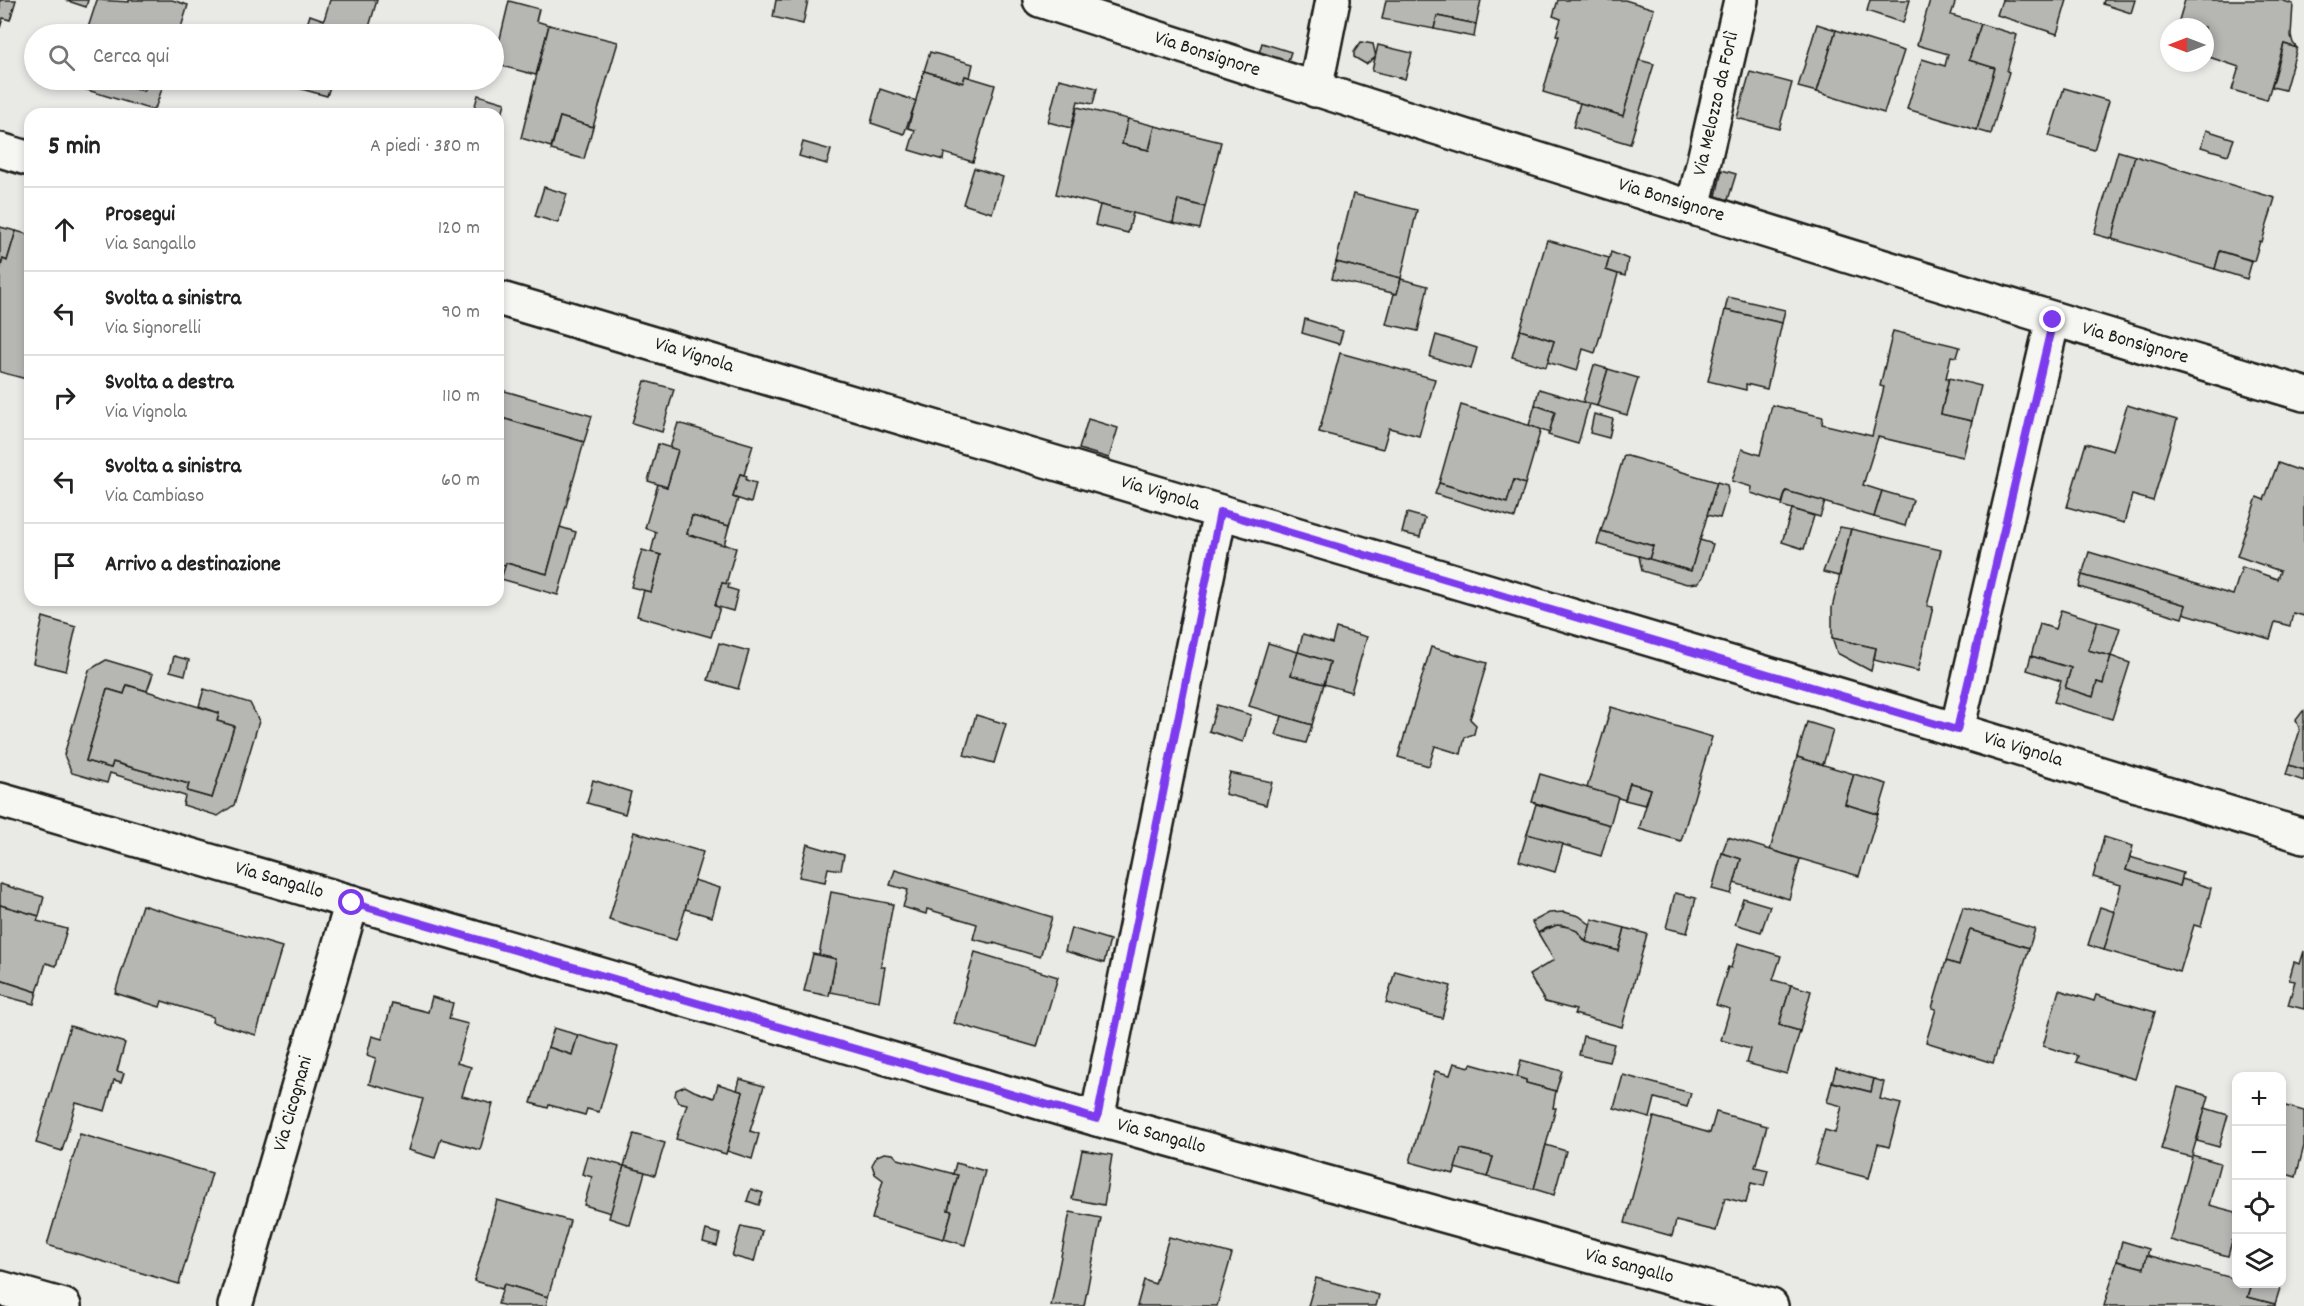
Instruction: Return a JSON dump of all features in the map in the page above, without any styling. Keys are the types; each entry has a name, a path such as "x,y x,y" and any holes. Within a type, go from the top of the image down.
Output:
{"street":[{"name":"Via Bonsignore","path":"1040,0 1315,90 1692,208 2053,320 2304,394"},
{"path":"1315,90 1333,0"},
{"name":"Via Melozzo da Forlì","path":"1692,208 1741,0"},
{"path":"0,150 24,157"},
{"name":"Via Vignola","path":"504,300 1957,730 2304,836"},
{"path":"1957,730 2053,320"},
{"path":"1097,1119 1220,512"},
{"name":"Via Sangallo","path":"0,800 1097,1119 1771,1306"},
{"name":"Via Cicognani","path":"235,1306 352,903"},
{"path":"0,1288 64,1306"}],"building":[{"path":"0,0 16,0 10,20 3,18 0,28"},
{"path":"65,0 88,0 86,7"},
{"path":"97,0 129,2 129,0 172,0 188,5 182,24 89,24"},
{"path":"330,0 377,0 370,24 307,24 310,15 324,20"},
{"path":"776,0 808,0 803,24 773,17"},
{"path":"1386,0 1481,0 1476,24 1437,16 1434,29 1382,19"},
{"path":"1558,0 1625,0 1654,9 1623,116 1543,92 1559,36 1556,35 1561,19 1553,16"},
{"path":"1870,0 1910,0 1903,23 1867,11"},
{"path":"1930,0 1956,0 1951,15 1981,24 1969,60 1995,68 1977,130 1907,109 1922,59 1945,66 1948,54 1917,45"},
{"path":"2002,0 2067,0 2057,34 1997,15"},
{"path":"2104,0 2135,0 2131,13 2103,4"},
{"path":"2185,0 2281,0 2293,4 2291,36 2297,48 2284,44 2267,100 2232,90 2239,67 2214,59 2214,18 2180,18"},
{"path":"509,1 539,9 536,21 549,25 536,75 504,67 504,24"},
{"path":"1437,16 1476,24 1474,37 1434,29"},
{"path":"1817,24 1836,30 1817,92 1798,87"},
{"path":"1981,24 2017,35 1991,134 1977,130 1995,68 1969,60"},
{"path":"549,25 618,42 593,127 560,117 551,147 521,138"},
{"path":"1836,30 1904,51 1884,113 1817,92"},
{"path":"1361,42 1373,44 1376,57 1366,64 1354,57 1354,52"},
{"path":"1262,43 1291,52 1287,64 1258,56"},
{"path":"2284,44 2297,48 2285,90 2272,87"},
{"path":"1378,45 1412,53 1405,79 1372,71"},
{"path":"930,52 973,64 970,77 965,76 963,83 924,71"},
{"path":"1639,60 1654,64 1630,144 1573,127 1580,103 1623,116"},
{"path":"924,71 963,83 965,76 995,85 973,162 944,153 943,160 909,150 915,130 908,128"},
{"path":"1750,72 1792,83 1779,129 1737,118"},
{"path":"1059,79 1097,88 1093,104 1078,101 1071,128 1048,122"},
{"path":"2064,88 2109,101 2094,150 2049,136"},
{"path":"880,89 916,101 904,134 871,123"},
{"path":"87,90 162,90 156,106 146,108"},
{"path":"305,90 329,90 327,96"},
{"path":"478,95 505,103 504,108 474,108"},
{"path":"1077,107 1128,119 1122,144 1149,150 1155,126 1221,142 1205,207 1178,200 1173,223 1056,194"},
{"path":"560,117 593,127 584,159 551,150"},
{"path":"1128,119 1155,126 1149,150 1122,144"},
{"path":"2206,130 2234,139 2228,155 2201,147"},
{"path":"803,142 831,150 827,164 799,156"},
{"path":"2118,151 2135,156 2112,239 2094,234"},
{"path":"2135,156 2275,198 2254,261 2220,251 2215,269 2112,239"},
{"path":"974,168 1003,177 992,213 963,204"},
{"path":"1722,170 1736,174 1728,200 1716,196"},
{"path":"544,187 567,194 558,223 535,216"},
{"path":"1353,194 1417,210 1401,278 1336,262"},
{"path":"1178,200 1205,207 1200,229 1173,223"},
{"path":"1100,205 1133,213 1128,233 1095,225"},
{"path":"0,227 16,231 7,261 3,259 0,270"},
{"path":"16,231 24,233 24,378 0,372 0,270 3,259 7,261"},
{"path":"1547,240 1609,258 1606,270 1618,274 1595,353 1583,349 1577,371 1547,362 1554,341 1520,330"},
{"path":"2220,251 2252,261 2247,279 2215,269"},
{"path":"1611,252 1628,259 1625,276 1606,270"},
{"path":"1336,262 1401,278 1397,294 1332,279"},
{"path":"1401,279 1428,286 1418,331 1386,324 1394,294 1397,294"},
{"path":"1728,297 1785,310 1782,323 1725,310"},
{"path":"1725,310 1782,323 1767,389 1746,384 1746,390 1708,381"},
{"path":"1305,319 1343,331 1339,344 1302,333"},
{"path":"1520,330 1554,341 1546,367 1512,357"},
{"path":"1893,331 1960,347 1957,357 1951,356 1941,414 1972,421 1963,457 1878,437 1863,485 1882,491 1874,517 1786,491 1782,503 1751,493 1752,487 1732,481 1742,449 1760,455 1772,405 1823,417 1822,424 1872,436 1884,387 1880,386"},
{"path":"1436,335 1477,348 1471,369 1430,357"},
{"path":"1340,353 1435,379 1419,436 1389,428 1383,449 1319,432"},
{"path":"1594,365 1608,369 1597,406 1583,402"},
{"path":"1608,369 1638,378 1627,415 1597,406"},
{"path":"1949,378 1981,386 1972,421 1941,414"},
{"path":"645,381 674,389 662,432 632,423"},
{"path":"1539,389 1589,404 1578,444 1548,435 1555,412 1535,405"},
{"path":"504,391 592,416 584,442 504,419"},
{"path":"1461,405 1541,429 1525,484 1514,480 1507,503 1439,483"},
{"path":"1535,405 1555,412 1549,433 1529,425"},
{"path":"2127,405 2177,420 2153,501 2132,495 2124,523 2067,507 2086,443 2113,451"},
{"path":"1594,414 1613,419 1609,438 1590,433"},
{"path":"504,419 584,442 547,574 506,563 505,566"},
{"path":"1088,419 1118,428 1109,458 1079,449"},
{"path":"678,423 753,445 744,475 740,474 733,497 738,499 729,526 692,516 687,534 736,548 726,584 722,583 715,606 720,607 711,637 637,616 644,590 651,592 661,555 651,552 656,532 645,528 658,484 667,487 678,450 670,448"},
{"path":"658,444 678,450 667,487 648,481"},
{"path":"1624,455 1717,482 1691,571 1649,559 1653,546 1601,531"},
{"path":"2278,463 2304,472 2304,616 2293,613 2290,626 2275,622 2270,639 2183,613 2186,605 2082,575 2089,552 2233,595 2242,567 2277,579 2280,571 2237,556 2257,497 2264,500"},
{"path":"740,474 747,476 746,480 756,483 751,503 733,497"},
{"path":"1514,480 1525,484 1515,518 1435,494 1439,483 1507,503"},
{"path":"1717,482 1727,485 1728,492 1720,518 1707,515"},
{"path":"1786,491 1825,502 1820,517 1782,506"},
{"path":"1882,491 1913,500 1905,526 1874,517"},
{"path":"1792,509 1814,516 1804,549 1782,542"},
{"path":"1407,513 1425,518 1420,537 1402,533"},
{"path":"692,516 729,526 724,545 687,534"},
{"path":"560,527 576,532 558,595 504,580 506,563 547,574"},
{"path":"1840,527 1851,529 1839,576 1823,572"},
{"path":"1851,529 1941,550 1927,606 1933,607 1918,671 1874,660 1876,648 1832,638 1832,608"},
{"path":"1601,531 1653,546 1649,559 1597,544"},
{"path":"1700,540 1713,544 1703,577 1698,583 1687,584 1642,571 1639,556 1691,571"},
{"path":"642,550 661,555 651,592 631,587"},
{"path":"2082,575 2186,605 2182,618 2079,587"},
{"path":"722,583 729,584 728,588 738,591 733,611 715,606"},
{"path":"2061,610 2097,621 2088,650 2111,656 2103,684 2097,682 2093,697 2065,688 2071,668 2031,656 2040,624 2055,629"},
{"path":"43,617 76,627 66,671 33,663"},
{"path":"2097,621 2120,628 2111,656 2088,650"},
{"path":"1336,628 1367,637 1351,692 1324,684 1330,662 1298,652 1303,634 1332,643"},
{"path":"1832,638 1876,648 1871,671 1837,653"},
{"path":"719,643 749,651 738,689 708,680"},
{"path":"1268,643 1298,652 1291,675 1324,684 1312,725 1249,706"},
{"path":"1431,647 1487,663 1470,719 1476,725 1474,734 1465,737 1461,754 1435,746 1429,766 1398,757"},
{"path":"1298,652 1330,662 1324,684 1291,675"},
{"path":"174,656 189,660 185,675 170,671"},
{"path":"2031,656 2071,668 2065,688 2093,697 2097,682 2103,684 2111,656 2130,663 2112,719 2054,702 2061,681 2027,670"},
{"path":"106,660 153,674 147,691 127,685 124,694 107,689 86,761 111,768 113,762 189,784 187,791 212,798 234,726 217,721 219,713 199,706 204,689 250,703 259,721 234,805 218,816 183,805 185,796 110,773 107,783 72,773 64,755 89,670"},
{"path":"127,685 219,713 217,721 234,726 212,798 187,791 189,784 113,762 111,768 86,761 107,689 124,694"},
{"path":"1217,705 1251,715 1243,742 1209,731"},
{"path":"1611,707 1712,737 1681,841 1639,829 1651,789 1630,783 1625,800 1587,788"},
{"path":"2303,711 2304,770 2289,765 2300,730 2296,720"},
{"path":"976,715 1006,724 994,763 964,755"},
{"path":"1282,716 1312,725 1306,743 1276,735"},
{"path":"1807,722 1833,730 1823,765 1797,757"},
{"path":"1797,757 1854,774 1845,804 1878,814 1859,876 1770,850"},
{"path":"2289,765 2304,770 2304,781 2286,775"},
{"path":"1230,773 1272,782 1266,805 1225,794"},
{"path":"1540,774 1618,797 1610,825 1532,802"},
{"path":"1854,774 1887,784 1878,814 1845,804"},
{"path":"593,780 631,792 625,814 587,803"},
{"path":"1630,783 1651,789 1645,805 1625,800"},
{"path":"1536,804 1610,825 1601,856 1527,834"},
{"path":"634,832 703,852 676,940 609,920"},
{"path":"1527,834 1563,844 1555,872 1519,861"},
{"path":"1728,837 1800,859 1789,899 1734,883 1741,859 1722,853"},
{"path":"2104,837 2133,846 2126,870 2180,886 2182,879 2211,888 2201,927 2194,925 2180,972 2104,950 2121,885 2093,877"},
{"path":"807,844 844,855 841,870 828,868 825,882 799,877"},
{"path":"1722,853 1741,859 1731,894 1712,889"},
{"path":"2130,857 2183,873 2180,886 2126,870"},
{"path":"895,870 1052,917 1040,957 973,939 977,924 927,909 926,914 903,907 908,890 890,885"},
{"path":"694,880 720,888 712,917 685,909"},
{"path":"0,884 44,897 39,916 0,905"},
{"path":"831,892 893,904 881,967 885,967 879,1001 830,992 836,959 819,955"},
{"path":"1675,893 1696,898 1687,933 1666,928"},
{"path":"1743,898 1770,906 1761,932 1735,924"},
{"path":"0,905 39,916 37,921 67,929 56,966 46,963 37,992 0,980"},
{"path":"142,905 282,947 256,1035 212,1022 213,1017 162,1001 160,1007 115,993"},
{"path":"1963,907 2035,929 2029,948 1970,930 1959,965 1946,961"},
{"path":"2100,907 2115,912 2104,950 2088,945"},
{"path":"1564,912 1579,916 1591,925 1586,942 1577,931 1562,925 1547,928 1538,933 1532,922 1549,913"},
{"path":"1592,919 1625,928 1619,951 1586,942"},
{"path":"1557,925 1577,931 1586,942 1619,951 1625,928 1647,934 1622,1027 1574,1014 1576,1010 1545,1002 1529,975 1554,960 1538,933"},
{"path":"1071,928 1110,940 1104,963 1065,951"},
{"path":"1970,930 2029,948 1993,1063 1926,1042 1936,1009 1932,1008 1946,961 1959,965"},
{"path":"1738,943 1781,956 1773,980 1791,985 1779,1025 1800,1031 1787,1074 1746,1063 1750,1049 1721,1040 1730,1009 1716,1005"},
{"path":"2304,951 2304,1009 2288,1005 2295,981 2289,980 2294,962 2300,964"},
{"path":"975,952 1058,977 1037,1047 954,1023"},
{"path":"813,954 836,959 829,996 804,991"},
{"path":"1395,971 1451,986 1442,1018 1386,1003"},
{"path":"0,980 37,992 34,1004 0,995"},
{"path":"1791,985 1811,991 1800,1031 1779,1025"},
{"path":"2059,990 2094,1001 2096,995 2155,1012 2135,1079 2076,1062 2078,1056 2043,1046"},
{"path":"432,997 453,1003 449,1019 468,1024 457,1063 471,1067 462,1096 493,1104 480,1150 441,1139 435,1158 408,1150 423,1099 369,1084 376,1058 367,1055 372,1036 382,1039 392,1003 428,1012"},
{"path":"70,1026 125,1043 117,1071 124,1073 121,1082 114,1080 105,1111 76,1103 62,1151 36,1143"},
{"path":"554,1028 578,1035 572,1055 548,1047"},
{"path":"578,1035 618,1047 599,1112 587,1109 585,1115 549,1105 548,1108 531,1103 548,1047 572,1055"},
{"path":"1583,1036 1614,1044 1609,1062 1579,1055"},
{"path":"1521,1060 1562,1071 1556,1091 1526,1083 1526,1080 1517,1077"},
{"path":"1454,1063 1470,1067 1471,1064 1556,1091 1553,1108 1556,1108 1534,1189 1487,1177 1493,1157 1461,1149 1454,1174 1410,1162 1435,1071 1450,1075"},
{"path":"1836,1068 1874,1079 1871,1092 1832,1082"},
{"path":"1623,1075 1691,1093 1687,1107 1655,1098 1650,1118 1614,1108"},
{"path":"740,1079 764,1086 750,1131 759,1134 752,1159 727,1151 743,1092 737,1090"},
{"path":"1874,1079 1884,1082 1880,1099 1901,1104 1889,1147 1878,1144 1869,1178 1815,1164 1825,1130 1835,1133 1842,1106 1827,1102 1832,1082 1871,1092"},
{"path":"718,1084 743,1092 726,1154 676,1139 687,1104 678,1102 675,1096 676,1090 685,1086 714,1098"},
{"path":"2178,1087 2209,1096 2192,1155 2220,1163 2209,1205 2232,1211 2232,1241 2228,1256 2170,1240 2192,1157 2161,1149"},
{"path":"2286,1106 2304,1111 2304,1146 2296,1177 2286,1174"},
{"path":"2205,1108 2228,1115 2219,1147 2197,1141"},
{"path":"1716,1112 1767,1126 1755,1167 1768,1170 1764,1186 1751,1183 1746,1203 1725,1198 1716,1231 1676,1221 1672,1236 1625,1223 1654,1117 1710,1133"},
{"path":"80,1134 212,1173 179,1284 47,1245"},
{"path":"634,1134 665,1143 655,1175 624,1166"},
{"path":"1546,1145 1566,1151 1554,1195 1534,1189"},
{"path":"1461,1149 1493,1157 1487,1177 1455,1168"},
{"path":"1082,1150 1112,1155 1104,1205 1072,1199"},
{"path":"884,1153 958,1175 948,1210 952,1211 944,1239 872,1219 883,1180 875,1174 872,1165 877,1156"},
{"path":"587,1156 624,1166 611,1213 584,1205 592,1177 582,1174"},
{"path":"956,1163 985,1171 965,1245 944,1239 952,1211 948,1210 958,1175 953,1174"},
{"path":"624,1166 645,1172 630,1225 609,1218"},
{"path":"751,1189 763,1193 759,1205 747,1201"},
{"path":"497,1200 570,1221 548,1297 504,1284 502,1289 474,1281"},
{"path":"1070,1212 1101,1218 1084,1306 1051,1306"},
{"path":"741,1226 762,1231 754,1262 732,1256"},
{"path":"706,1230 720,1234 717,1246 703,1242"},
{"path":"1169,1237 1232,1254 1217,1306 1137,1306 1144,1280 1155,1284"},
{"path":"2122,1241 2149,1249 2144,1268 2117,1261"},
{"path":"2147,1255 2232,1278 2232,1288 2251,1288 2248,1297 2275,1304 2275,1306 2104,1306 2117,1261 2144,1268"},
{"path":"1316,1278 1379,1295 1376,1306 1308,1306"},
{"path":"504,1284 548,1297 546,1306 498,1304"},
{"path":"2251,1288 2280,1288 2275,1304 2248,1297"}],"route":[{"path":"352,903 1097,1119 1220,512 1957,730 2053,320"}]}
